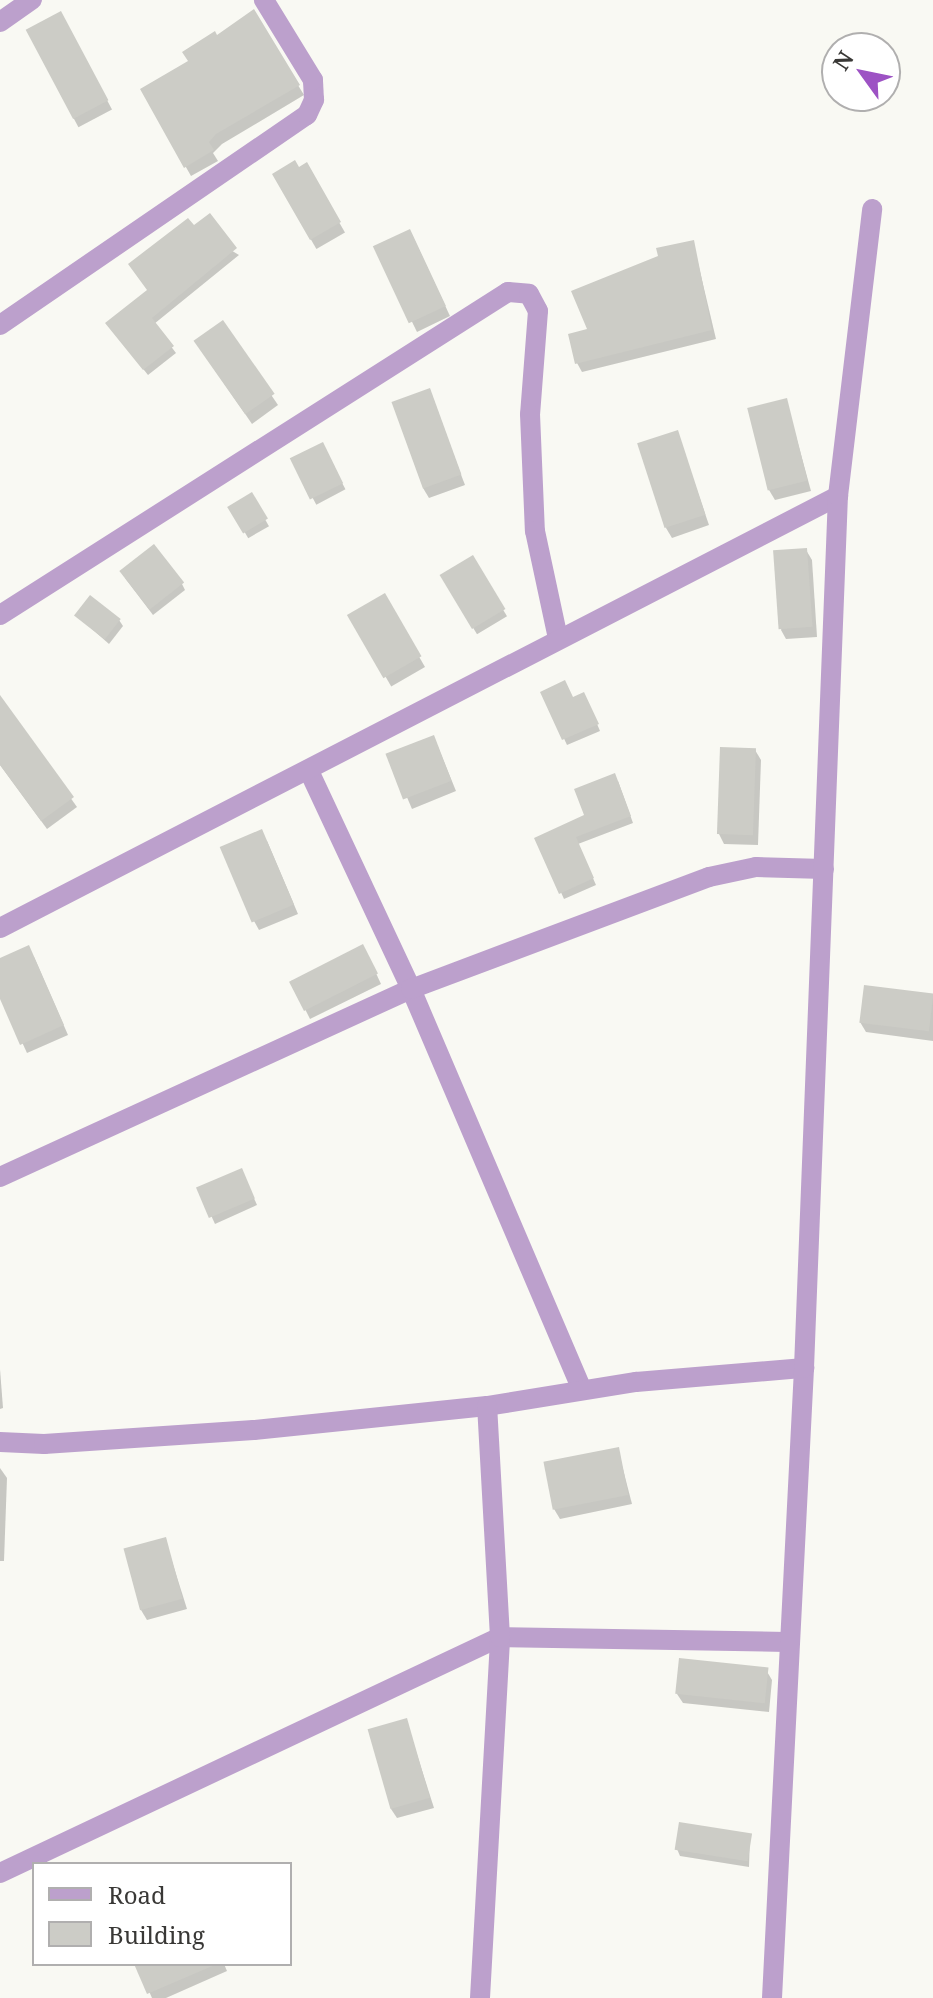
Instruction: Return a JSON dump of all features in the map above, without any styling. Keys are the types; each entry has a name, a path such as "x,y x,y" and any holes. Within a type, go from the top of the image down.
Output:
{"street":[{"path":"0,22 32,0"},
{"path":"0,325 307,115 314,100 313,80 264,0"},
{"path":"772,1998 787,1642 804,1368 838,496 872,209"},
{"path":"0,615 508,292 529,294 538,311 530,414 535,531 558,638"},
{"path":"0,928 838,496"},
{"path":"309,771 411,989 582,1390"},
{"path":"0,1177 411,989 709,877 756,867 824,869"},
{"path":"0,1442 44,1444 254,1430 487,1406 582,1390 804,1368"},
{"path":"480,1998 500,1637 487,1406"},
{"path":"0,1873 500,1637 787,1642"}],"building":[{"path":"254,9 300,85 216,134 209,142 214,150 184,168 140,89 188,61 182,52 215,31 217,35"},
{"path":"61,11 108,100 73,119 26,30"},
{"path":"295,160 299,167 307,162 341,222 310,240 272,174"},
{"path":"210,213 237,248 152,318 174,346 143,370 105,323 147,290 128,264 188,218 194,225"},
{"path":"410,229 446,306 409,323 373,246"},
{"path":"694,240 712,330 575,364 568,334 587,329 571,291 658,256 656,248"},
{"path":"223,320 275,394 245,414 194,341"},
{"path":"430,388 461,474 423,488 391,402"},
{"path":"787,398 808,480 768,490 747,408"},
{"path":"678,430 706,515 665,528 637,443"},
{"path":"323,442 343,483 310,500 290,458"},
{"path":"252,492 268,519 243,534 227,507"},
{"path":"154,544 184,583 149,610 119,571"},
{"path":"807,548 813,627 779,629 773,550"},
{"path":"473,555 505,609 472,629 440,575"},
{"path":"385,593 421,656 383,678 347,615"},
{"path":"90,595 121,619 105,639 74,615"},
{"path":"565,680 573,697 584,692 599,724 562,740 540,692"},
{"path":"0,695 74,797 41,821 0,765"},
{"path":"434,735 452,781 403,799 385,754"},
{"path":"720,747 756,748 753,835 717,834"},
{"path":"615,773 631,816 576,837 594,878 559,894 534,838 584,815 574,789"},
{"path":"262,829 294,904 252,922 220,847"},
{"path":"363,944 378,973 304,1011 289,982"},
{"path":"29,945 64,1025 20,1045 0,999 0,958"},
{"path":"864,985 933,993 929,1031 859,1023"},
{"path":"242,1168 255,1198 209,1218 196,1188"},
{"path":"619,1447 628,1495 553,1510 543,1462"},
{"path":"166,1537 183,1599 140,1610 123,1548"},
{"path":"679,1658 769,1667 765,1703 675,1694"},
{"path":"407,1718 430,1798 390,1809 368,1729"},
{"path":"679,1822 752,1834 748,1861 675,1850"},
{"path":"135,1966 212,1966 147,1994"}]}
